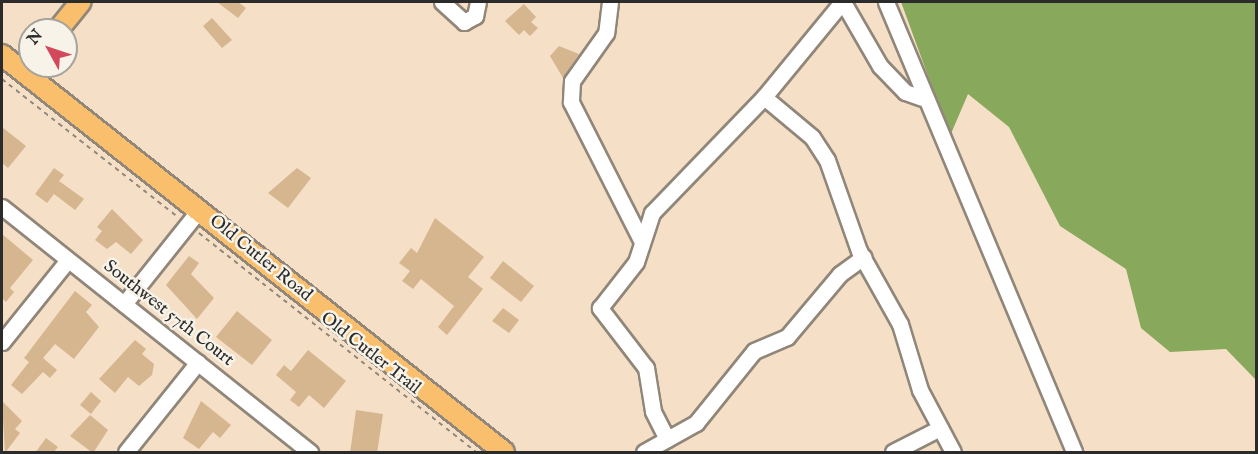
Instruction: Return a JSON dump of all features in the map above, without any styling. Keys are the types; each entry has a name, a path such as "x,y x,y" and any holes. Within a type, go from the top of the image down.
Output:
{"main road":[{"path":"68,18 81,2"},
{"name":"Old Cutler Road","path":"2,55 18,64"},
{"name":"Old Cutler Road","path":"37,78 196,219 498,451"}],"street":[{"path":"442,2 464,22 475,16 478,2"},
{"path":"610,2 606,33 572,81 571,102 641,240"},
{"path":"667,439 653,411 646,368 600,308 636,262 641,240 652,213 764,97 842,2 880,66 905,92 922,98"},
{"path":"886,2 922,98 1074,453"},
{"path":"764,97 812,137 827,160 863,257 900,324 920,390 953,453"},
{"name":"Southwest 57th Court","path":"2,207 310,453"},
{"path":"124,304 196,219"},
{"path":"644,453 696,423 754,351 787,337 840,274 863,257"},
{"path":"2,342 68,260"},
{"path":"126,453 198,362"},
{"path":"893,453 940,429"}],"path":[{"path":"2,79 178,217"},
{"name":"Old Cutler Trail","path":"196,219 476,453"}],"green space":[{"path":"901,2 1256,2 1256,380 1226,349 1170,352 1141,328 1126,269 1060,226 1009,127 968,94 950,136"}],"building":[{"path":"217,2 238,2 246,8 238,18"},
{"path":"524,4 536,17 531,22 538,28 530,36 524,30 519,35 505,21"},
{"path":"212,18 232,40 222,48 203,26"},
{"path":"559,46 579,54 563,78 550,56"},
{"path":"2,127 26,146 8,168 2,163"},
{"path":"54,168 64,175 59,181 84,199 75,210 54,194 47,203 35,194"},
{"path":"297,168 311,178 288,208 268,193"},
{"path":"112,209 143,240 131,254 116,242 107,249 95,240 102,231 97,227"},
{"path":"435,218 484,257 468,277 483,289 447,335 438,327 454,306 421,279 413,289 402,281 410,271 399,263 411,248 417,253"},
{"path":"2,234 33,260 10,288 14,292 6,302 2,298"},
{"path":"189,256 199,263 191,274 214,298 197,319 166,285"},
{"path":"503,261 534,286 521,302 490,278"},
{"path":"75,291 92,305 86,312 99,327 74,359 55,344 43,358 57,370 50,378 43,372 22,394 11,385 29,362 24,358"},
{"path":"503,308 519,320 509,333 492,321"},
{"path":"237,311 272,340 252,365 216,337"},
{"path":"135,340 146,349 142,354 154,364 152,375 139,386 128,377 115,393 99,379"},
{"path":"308,350 346,381 324,408 309,395 299,407 290,400 296,392 276,375 284,365 291,371"},
{"path":"91,392 101,401 91,414 80,405"},
{"path":"2,401 22,421 15,429 20,433 5,453"},
{"path":"201,401 231,425 220,438 213,432 199,449 183,438"},
{"path":"356,410 383,414 377,453 350,453"},
{"path":"90,415 108,430 93,453 70,436"},
{"path":"46,438 58,447 53,453 35,453"}]}
